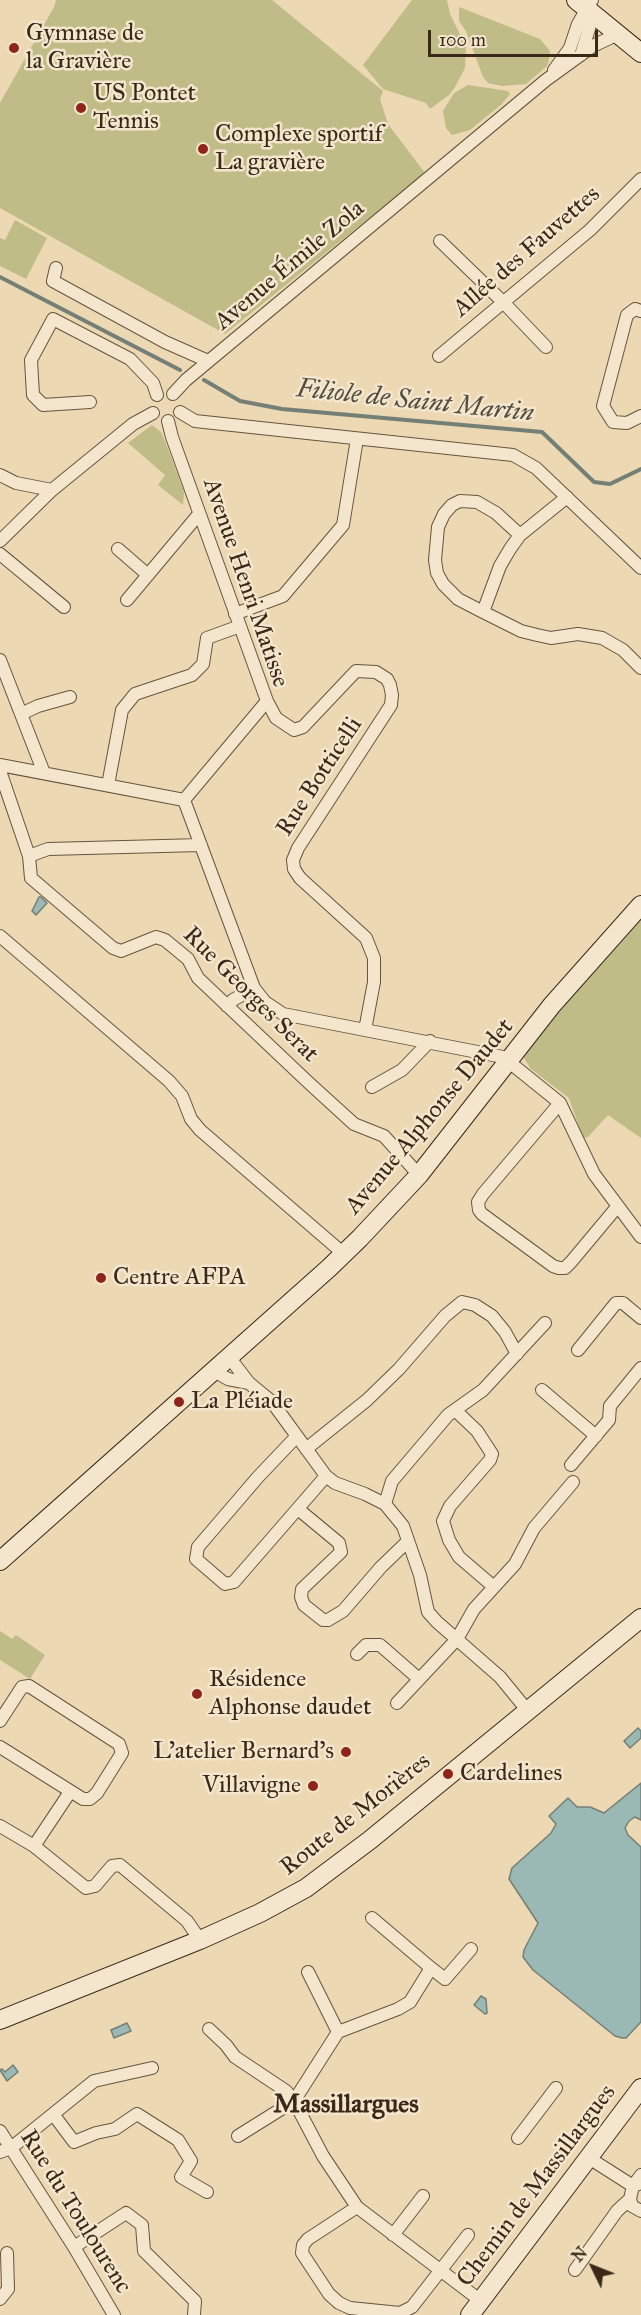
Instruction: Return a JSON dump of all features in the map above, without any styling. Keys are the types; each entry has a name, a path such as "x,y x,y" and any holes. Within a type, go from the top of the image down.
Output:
{"street":[{"path":"585,3 641,53"},
{"path":"580,56 591,20 585,3"},
{"name":"Avenue Émile Zola","path":"546,80 565,57 585,3"},
{"path":"618,34 641,64"},
{"name":"Avenue Émile Zola","path":"173,394 208,362 546,80 604,40 618,34"},
{"name":"Allée des Fauvettes","path":"439,356 590,230 641,179"},
{"path":"440,242 546,347"},
{"path":"56,268 53,281 165,342 208,362"},
{"path":"641,311 636,309 627,315 603,406 613,422 627,423 641,416"},
{"path":"90,402 43,405 33,395 32,360 53,319 130,359 153,383 157,395"},
{"path":"165,392 173,394 181,403 180,412 176,418 168,421 159,419 153,413 152,403 157,395 165,392"},
{"path":"180,412 195,421 513,456 536,468 641,568"},
{"path":"0,541 52,490 133,424 153,413"},
{"name":"Avenue Henri Matisse","path":"168,421 267,701 184,800"},
{"path":"235,614 283,596 343,525 357,439"},
{"path":"0,475 16,483 52,490"},
{"path":"483,612 500,566 520,535 567,497"},
{"path":"520,535 496,513 477,502 460,501 452,504 438,527 435,560 437,573 443,584 458,599 521,631 550,638 578,634 602,638 623,651 641,668"},
{"path":"127,600 199,514"},
{"path":"118,549 148,575"},
{"path":"0,554 64,607"},
{"path":"108,786 122,710 135,694 192,675 202,664 207,638 240,626"},
{"path":"0,660 44,773"},
{"name":"Rue Botticelli","path":"267,701 276,718 294,730 303,728 356,671 376,672 387,679 390,685 391,705 298,848 293,860 294,869 300,878 366,938 374,958 374,982 365,1030"},
{"path":"21,714 38,706 70,697"},
{"path":"0,765 184,800 254,988 265,1002 283,1014 503,1057 560,1103 594,1174 641,1237"},
{"path":"0,771 29,856 48,849 201,845"},
{"name":"Rue Georges Serat","path":"29,856 31,878 113,948 122,951 156,937 165,940 188,959 198,978 354,1124 384,1136 419,1175"},
{"name":"Avenue Alphonse Daudet","path":"0,1560 344,1254 419,1175 565,991 641,905"},
{"path":"0,936 169,1081 182,1096 191,1119 200,1130 344,1254"},
{"path":"227,1006 254,988"},
{"path":"372,1087 402,1070 430,1041"},
{"path":"560,1103 483,1194 478,1202 479,1210 544,1260 559,1268 565,1268 617,1207"},
{"path":"306,1449 367,1400 399,1369 445,1316 462,1302 476,1305 492,1316 505,1332 517,1354"},
{"path":"578,1350 616,1303 623,1303 641,1318"},
{"path":"385,1504 392,1481 448,1415 483,1390 545,1323"},
{"path":"229,1357 249,1383 272,1402 326,1476 335,1484 365,1494 385,1504 403,1526 428,1612 500,1677 527,1710"},
{"path":"571,1465 609,1420 610,1406 641,1368"},
{"path":"214,1371 228,1379 249,1383"},
{"path":"542,1390 596,1436"},
{"path":"455,1410 477,1431 492,1454 490,1460 450,1506 443,1521 449,1540 459,1557 494,1587"},
{"path":"297,1436 258,1477 198,1548 196,1558 225,1584 234,1582 326,1476"},
{"path":"398,1703 457,1639 474,1609 515,1564 534,1528 573,1482"},
{"path":"298,1509 339,1543 340,1552 302,1589 301,1597 304,1605 323,1620 328,1620 344,1611 381,1567 408,1541"},
{"name":"Route de Morières","path":"0,2020 200,1940 260,1913 306,1888 370,1840 641,1618"},
{"path":"357,1654 366,1645 380,1645 419,1679"},
{"path":"0,1721 22,1688 29,1686 119,1744 122,1753 97,1793 90,1799 83,1799 0,1748"},
{"path":"34,1846 70,1792"},
{"path":"2,1831 34,1846 86,1888 95,1886 111,1866 120,1865 188,1921 200,1940"},
{"path":"372,1918 445,1979 471,1949"},
{"path":"238,2136 294,2101 338,2032 398,2009 410,2002 431,1968"},
{"path":"308,1972 338,2032"},
{"path":"208,2029 235,2057 286,2091 294,2101 323,2156 357,2207 442,2271 473,2311"},
{"path":"6,2150 94,2081 152,2068"},
{"path":"518,2138 556,2088"},
{"name":"Chemin de Massillargues","path":"473,2311 641,2088"},
{"path":"53,2114 74,2142 96,2133 115,2129 137,2114 178,2140 191,2161 181,2177 207,2192"},
{"name":"Rue du Toulourenc","path":"0,2131 6,2150 74,2247 114,2315"},
{"path":"589,2158 637,2184"},
{"path":"575,2270 617,2211 630,2199 641,2175"},
{"path":"393,2235 423,2196"},
{"path":"630,2199 632,2206 641,2211"},
{"path":"357,2207 308,2239 302,2253 329,2294 339,2303 350,2308 400,2313 412,2307 468,2235"},
{"path":"74,2247 126,2214 142,2225 144,2251 195,2301 194,2315"},
{"path":"0,2299 8,2289 7,2253"}],"shaded area":[{"name":"Complexe sportif La gravière","path":"56,0 272,0 383,91 380,99 388,124 425,173 225,334 0,208 0,103"},
{"path":"412,0 447,0 450,14 466,47 465,68 455,87 449,95 430,109 426,103 383,89 363,65"},
{"path":"459,7 540,39 550,51 548,65 526,84 502,86 488,83 483,77 466,31 459,21"},
{"path":"468,85 508,91 510,94 502,104 470,130 452,135 446,128 443,111 454,93"},
{"path":"15,220 47,238 26,279 0,266 0,238 5,240"},
{"path":"152,425 161,432 167,446 184,492 183,505 158,485 165,475 128,443"},
{"path":"641,914 641,1138 608,1115 588,1137 583,1138 569,1098 531,1069 522,1055"},
{"path":"0,1631 12,1639 16,1635 45,1655 30,1679 0,1660"}],"water":[{"path":"39,897 47,903 36,915 32,911"},
{"path":"638,1728 641,1731 641,1738 630,1748 624,1741"},
{"path":"641,1783 641,1820 635,1817 625,1828 628,1835 641,1847 641,2022 626,2038 622,2038 615,2036 533,1970 523,1957 524,1950 538,1923 509,1879 512,1868 551,1833 556,1824 549,1816 568,1798 577,1807 590,1807 604,1813"},
{"path":"481,1996 486,1999 487,2013 485,2014 474,2005"},
{"path":"127,2023 131,2031 114,2038 111,2030"},
{"path":"13,2065 18,2072 7,2081 0,2070 5,2072"}],"waterway":[{"name":"Filiole de Saint Martin","path":"0,277 180,370"},
{"name":"Filiole de Saint Martin","path":"204,380 240,401 282,409 542,432 594,482 610,484 641,469"}],"place":[{"name":"Gymnase de la Gravière","path":"14,48"},
{"name":"US Pontet Tennis","path":"81,108"},
{"name":"Complexe sportif La gravière","path":"203,149"},
{"name":"Centre AFPA","path":"101,1278"},
{"name":"La Pléiade","path":"179,1402"},
{"name":"Résidence Alphonse daudet","path":"197,1694"},
{"name":"L'atelier Bernard's","path":"346,1752"},
{"name":"Cardelines","path":"448,1774"},
{"name":"Villavigne","path":"313,1786"}],"district":[{"name":"Massillargues","path":"346,2106"}]}
